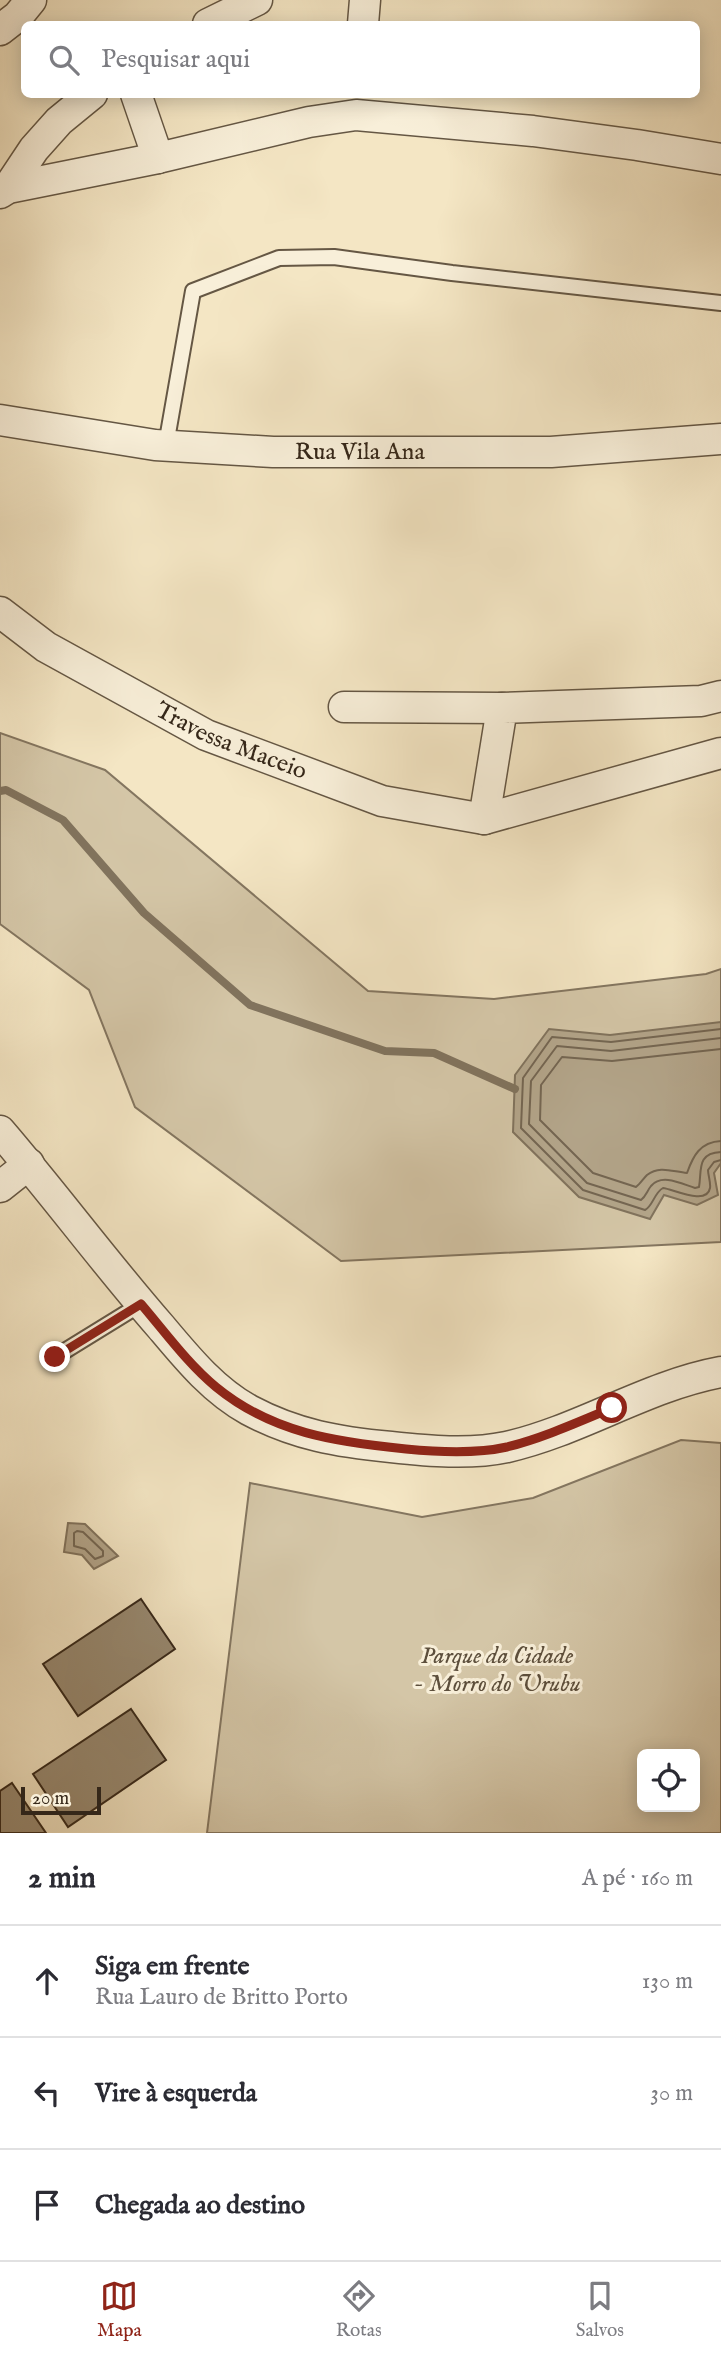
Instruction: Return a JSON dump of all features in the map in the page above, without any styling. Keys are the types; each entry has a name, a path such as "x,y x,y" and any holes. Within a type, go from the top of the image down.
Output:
{"street":[{"path":"214,21 257,0"},
{"path":"363,21 365,0"},
{"path":"4,190 34,149 54,108 82,98"},
{"path":"137,98 158,158"},
{"path":"4,190 158,158 309,122 357,105 721,159"},
{"name":"Rua Vila Ana","path":"0,419 166,445 273,452 551,452 721,439"},
{"name":"Travessa Maceio","path":"0,612 46,647 206,735 382,801 484,819 718,754"},
{"path":"344,707 502,708 701,701 721,696"},
{"path":"484,819 502,708"},
{"path":"0,1131 194,1366 216,1387 247,1409 282,1426 318,1438 440,1452 505,1447 558,1431 694,1377 721,1372"},
{"path":"0,1186 29,1164"}],"lane":[{"path":"166,445 193,291 279,258 334,257 721,303"},
{"path":"55,1357 141,1304"}],"green space":[{"path":"0,733 105,770 368,991 494,999 706,974 721,969 721,1242 341,1261 135,1107 89,990 0,924"},
{"name":"Parque da Cidade - Morro do Urubu","path":"681,1440 721,1443 721,1833 207,1833 250,1483 422,1517 533,1498"}],"water":[{"path":"721,1022 721,1163 714,1173 718,1195 697,1205 664,1195 650,1219 579,1197 513,1132 515,1075 549,1029 610,1035"},
{"path":"68,1523 85,1524 118,1556 94,1569 82,1555 64,1552"}],"building":[{"path":"141,1599 175,1649 78,1716 43,1664"},
{"path":"131,1709 166,1760 68,1827 33,1774"},
{"path":"12,1783 46,1833 0,1833 0,1791"}],"waterway":[{"path":"0,791 6,790 63,820 144,913 250,1005 385,1051 434,1053 515,1089"}],"route":[{"path":"55,1357 141,1304 194,1366 216,1387 247,1409 282,1426 318,1438 440,1452 505,1447 558,1431 612,1408"}]}
